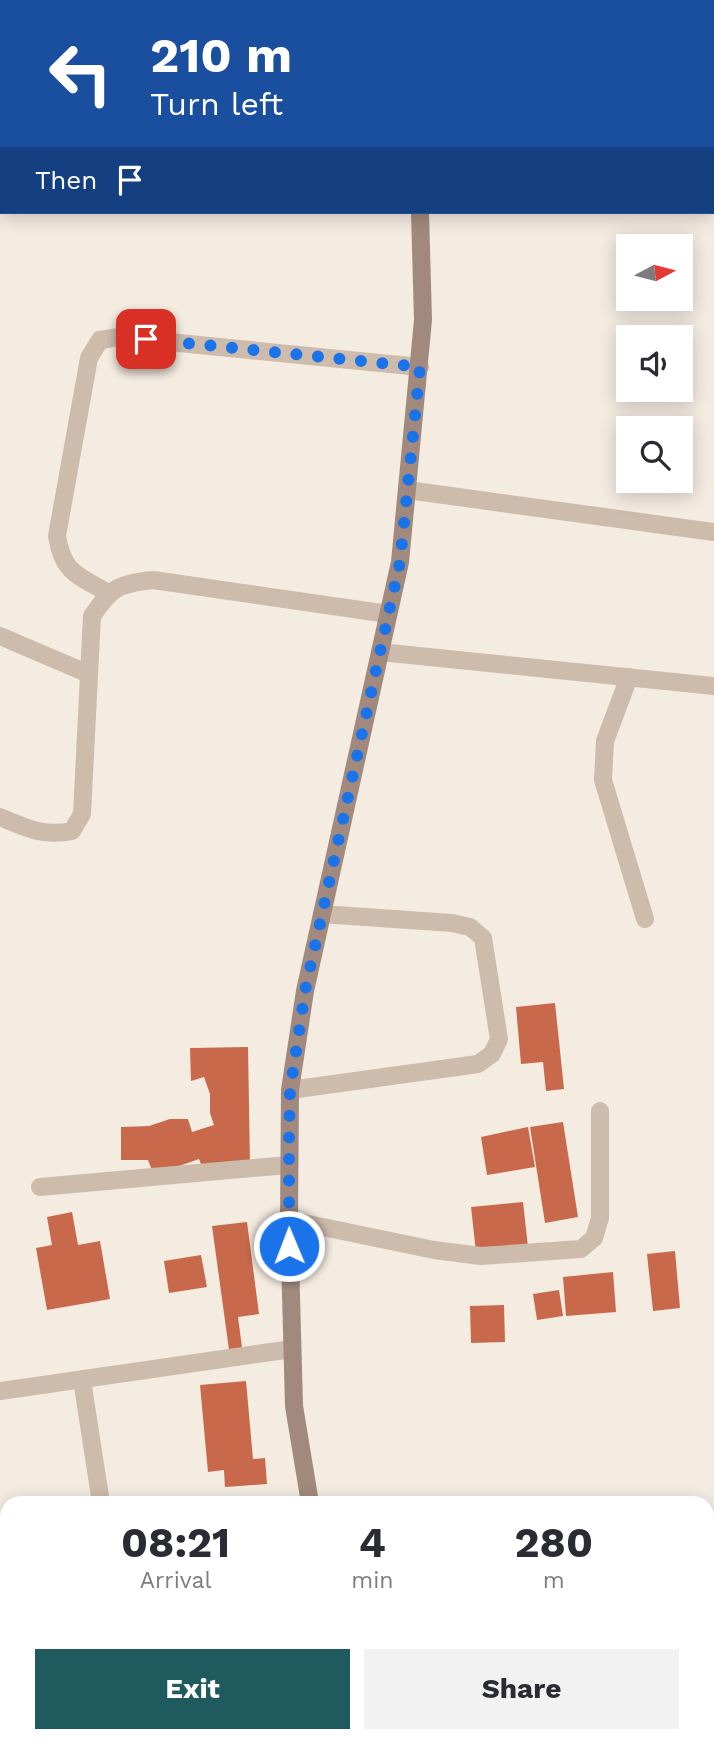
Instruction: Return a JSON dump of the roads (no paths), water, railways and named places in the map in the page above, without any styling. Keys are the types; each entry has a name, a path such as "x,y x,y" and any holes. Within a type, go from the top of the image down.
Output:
{"street":[{"path":"309,1496 294,1406 288,1165 290,1090 305,991 400,562 423,320 420,214"},
{"path":"108,593 69,570 60,555 57,536 89,358 100,340 119,337 420,367"},
{"path":"407,490 714,532"},
{"path":"0,817 26,828 54,835 72,831 82,814 92,616 108,593 128,583 153,579 388,614"},
{"path":"0,636 89,674"},
{"path":"380,652 714,686"},
{"path":"629,677 606,741 602,761 603,780 645,919"},
{"path":"290,1090 478,1064 492,1054 499,1039 482,938 470,927 452,923 322,914"},
{"path":"289,1220 457,1254 481,1256 581,1249 594,1238 600,1218 600,1111"},
{"path":"40,1187 288,1165"},
{"path":"0,1391 292,1349"},
{"path":"82,1380 100,1496"}]}
